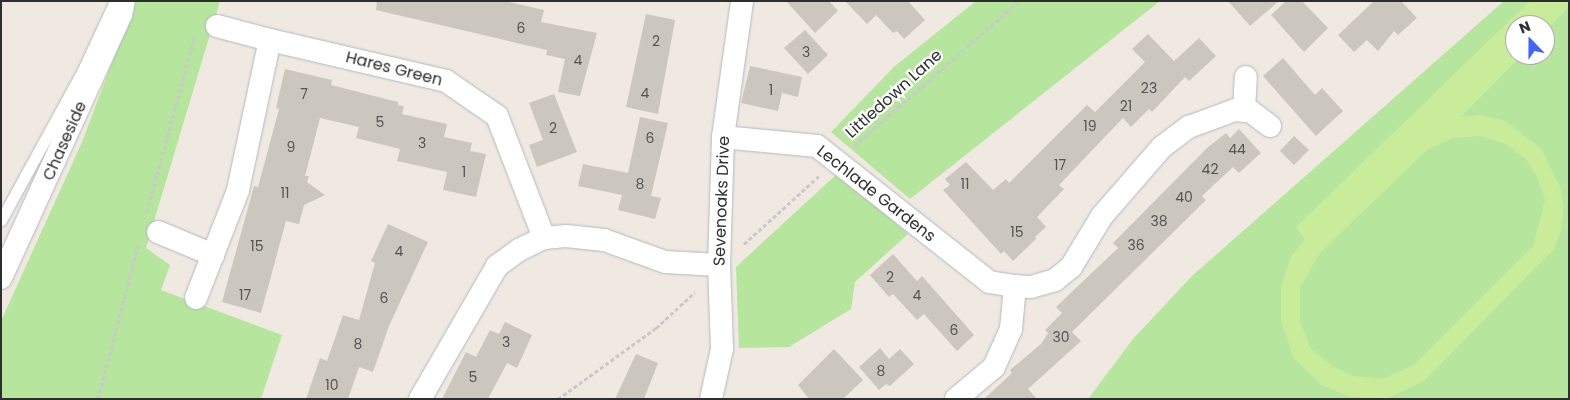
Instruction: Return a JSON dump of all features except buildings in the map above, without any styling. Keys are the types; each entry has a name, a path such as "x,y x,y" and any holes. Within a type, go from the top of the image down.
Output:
{"street":[{"name":"Chaseside","path":"1,278 117,24 124,1"},
{"name":"Sevenoaks Drive","path":"710,399 722,350 719,265 723,137 740,2"},
{"name":"Hares Green","path":"207,28 270,40 446,81 497,116 544,238"},
{"path":"196,298 238,190 270,40"},
{"path":"1246,77 1244,111 1270,126"},
{"name":"Lechlade Gardens","path":"723,137 817,146 989,282 1031,287 1055,280 1070,267 1102,216 1133,178 1162,147 1188,127 1235,110 1244,111"},
{"path":"148,229 213,255"},
{"path":"420,399 497,266 544,238 566,236 604,240 665,262 719,265"},
{"path":"956,399 994,367 1011,329 1015,286"}],"lane":[{"path":"1,220 82,72 115,1"}],"path":[{"name":"Littledown Lane","path":"558,399 679,310 719,265 1019,1"},
{"path":"98,399 207,28"}],"green space":[{"path":"135,1 220,1 146,248 170,265 161,290 282,335 261,399 1,399 1,321 82,142"},
{"path":"976,1 1160,1 910,199 831,132 895,66"},
{"path":"1504,1 1569,1 1569,399 1088,399 1133,339 1192,276"},
{"path":"1530,1 1569,1 1569,7 1555,21 1555,15 1516,15"},
{"path":"1505,25 1505,65 1512,65 1461,117 1481,115 1505,121 1541,148 1560,187 1564,207 1561,230 1554,249 1424,381 1389,398 1350,397 1322,385 1294,359 1281,320 1281,287 1291,256 1305,240 1296,227","holes":["1481,136 1508,145 1526,159 1538,179 1545,200 1533,246 1414,365 1383,379 1354,376 1332,366 1311,349 1300,321 1300,287 1320,253 1427,150 1453,138"]},
{"path":"838,173 908,234 855,282 851,309 789,347 739,348 736,267"}]}
